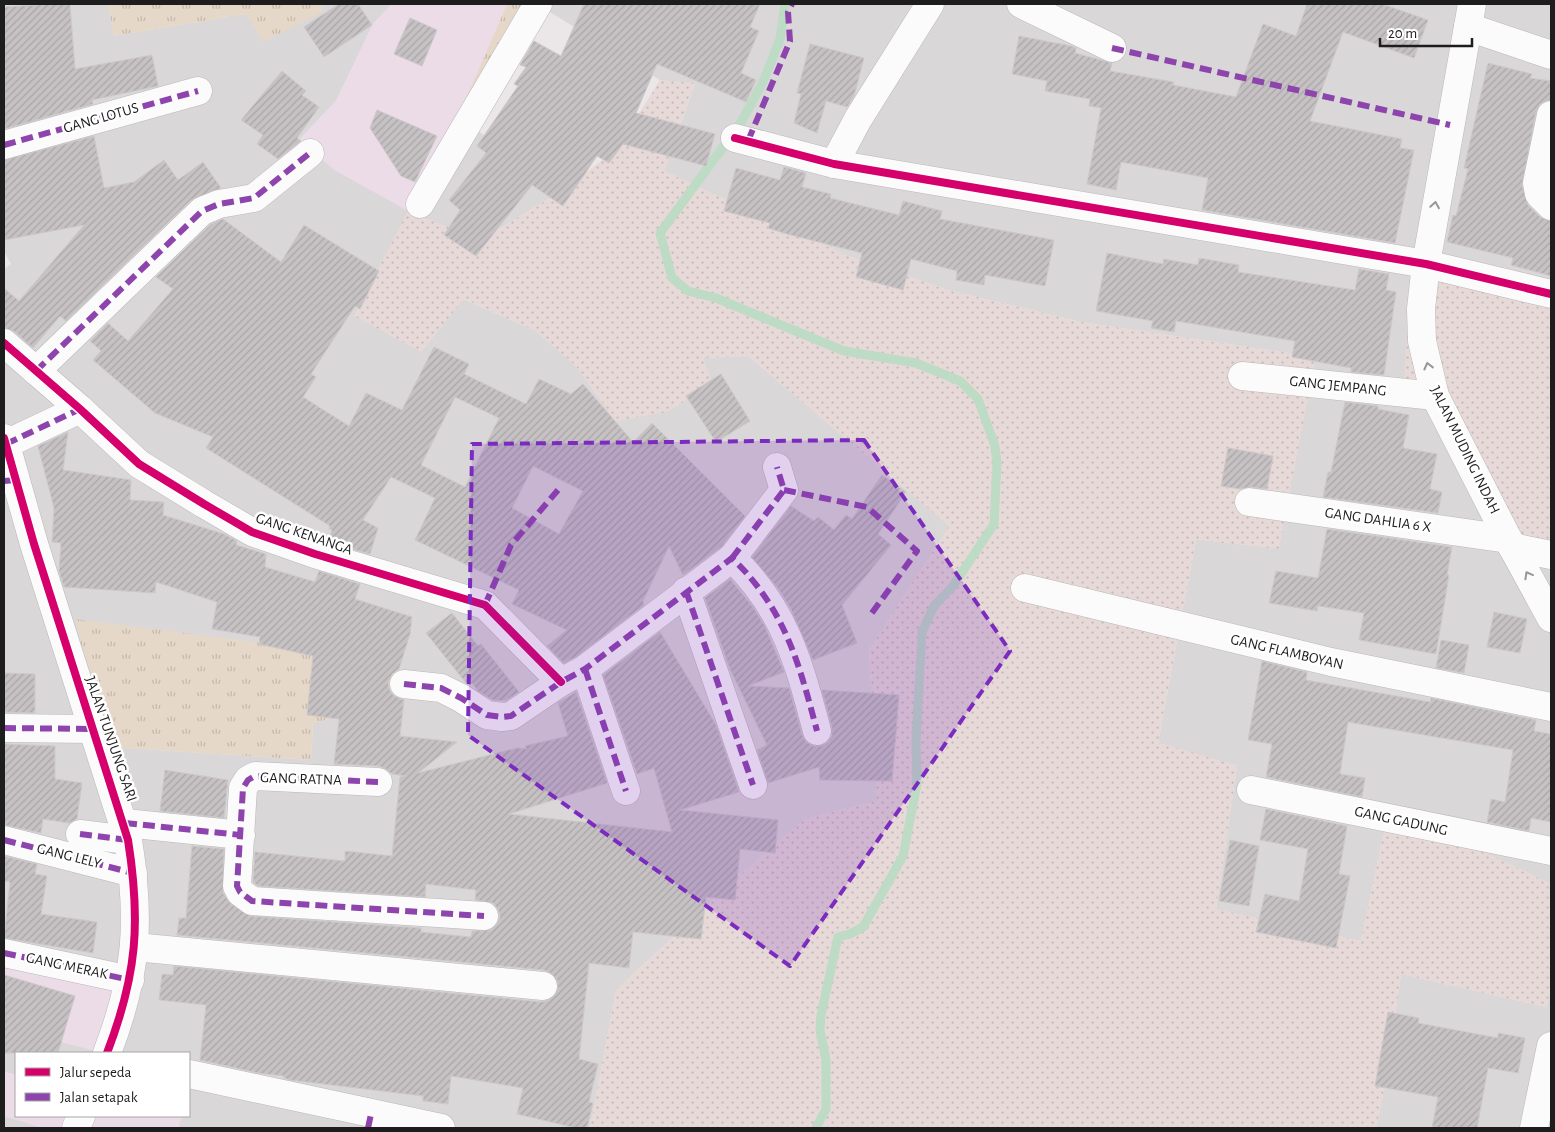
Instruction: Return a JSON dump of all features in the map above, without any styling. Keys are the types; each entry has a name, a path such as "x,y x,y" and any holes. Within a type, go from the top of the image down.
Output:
{"street":[{"path":"420,204 538,4"},
{"path":"834,164 858,119 930,4"},
{"path":"1021,4 1112,48"},
{"path":"1470,15 1551,55"},
{"name":"JALAN MUDING INDAH","path":"1470,15 1426,264 1421,309 1422,341 1435,396 1510,543 1551,618"},
{"name":"GANG LOTUS","path":"4,146 198,91"},
{"path":"1551,115 1537,183 1539,194 1551,206"},
{"path":"735,138 834,164 1426,264 1551,294"},
{"path":"36,371 202,211 219,204 254,198 310,153"},
{"name":"GANG KENANGA","path":"4,343 80,409 139,464 252,532 315,554 485,605 573,676"},
{"name":"GANG JEMPANG","path":"1242,376 1435,396"},
{"path":"5,441 80,409"},
{"name":"JALAN TUNJUNG SARI","path":"5,441 10,481 34,544 92,729 127,831 137,924 130,980 120,1020 108,1052"},
{"path":"404,684 441,688 492,717 511,716 573,676 732,558 784,490 776,467"},
{"name":"GANG DAHLIA 6 X","path":"1249,502 1510,543 1551,555"},
{"path":"732,558 764,596 788,634 798,661 817,731"},
{"name":"GANG FLAMBOYAN","path":"1025,588 1331,662 1551,707"},
{"path":"686,591 754,785"},
{"path":"573,676 626,791"},
{"path":"4,728 92,729"},
{"name":"GANG RATNA","path":"378,782 255,776 248,780 243,788 237,886 240,892 252,901 484,916"},
{"name":"GANG GADUNG","path":"1251,790 1551,851"},
{"path":"127,831 241,835"},
{"name":"GANG LELY","path":"80,834 127,831"},
{"name":"GANG LELY","path":"4,840 133,873"},
{"path":"135,947 543,986"},
{"name":"GANG MERAK","path":"4,953 130,980"},
{"path":"1534,1128 1551,1046"},
{"path":"190,1074 369,1121 441,1128"}],"highlighted area":[{"path":"864,440 1010,651 790,966 468,735 472,444"}],"shaded area":[{"path":"4,4 108,4 114,36 246,14 322,12 321,4 392,4 373,24 336,101 298,141 458,117 563,190 481,240 421,352 463,299 536,331 575,365 616,421 712,383 703,358 748,356 950,526 869,650 877,801 805,819 740,875 616,990 590,1128 178,1128 182,1117 190,1117 190,1091 199,1062 190,1061 190,1052 15,1052 15,1075 4,1072 4,1028 8,1030 4,946 4,269 11,264 4,251","holes":["381,707 313,723 311,760 111,747"]},
{"path":"392,4 507,4 458,117 408,211 336,171 298,141 336,101 373,24"},
{"path":"537,4 1551,4 1551,884 1389,807 1361,941 1216,910 1237,766 1158,743 1196,540 1316,357 1081,322 948,290 846,255 664,171 695,84 660,80"},
{"path":"660,80 695,83 664,171 846,255 948,290 1081,322 1316,357 1279,549 1196,540 1158,742 1237,766 1216,909 1361,941 1389,806 1551,884 1551,991 1546,1007 1401,974 1386,1081 1376,1128 590,1128 616,990 740,875 805,819 877,801 869,650 949,526 748,356 703,358 713,384 667,412 616,421 575,365 536,331 464,299 421,352 354,316 408,211 481,240 563,190 617,149"},
{"path":"1413,254 1551,280 1551,563 1517,558 1439,421 1404,378"},
{"path":"4,946 123,986 104,1052 4,1028"},
{"path":"1401,974 1546,1007 1551,991 1551,1128 1376,1128 1386,1081"},
{"path":"4,1072 15,1075 15,1117 182,1117 178,1128 44,1128 4,1116"},
{"path":"4,1116 44,1128 4,1128"}],"green space":[{"path":"108,4 321,4 322,12 263,42 246,14 114,36"},
{"path":"507,4 537,4 458,117"},
{"path":"76,619 254,642 400,668 381,707 313,723 311,760 111,747 94,708"}],"building":[{"path":"70,4 75,69 152,55 158,86 92,100 93,104 4,129 4,7"},
{"path":"339,4 358,4 372,25 324,57 304,27"},
{"path":"584,4 760,4 750,27 759,31 741,73 756,80 746,102 657,64 636,113 715,134 706,166 623,144 609,163 597,156 563,206 532,185 476,256 444,235 460,210 449,200 486,153 477,146 518,86 514,84 526,67 520,65 534,41 561,56"},
{"path":"1307,4 1382,4 1428,20 1414,58 1343,32 1310,121 1402,139 1400,148 1414,150 1395,243 1202,210 1208,178 1121,162 1116,190 1087,184 1101,108 1089,106 1090,99 1045,91 1047,81 1012,74 1019,36 1071,46 1076,48 1075,53 1112,63 1110,71 1174,82 1173,85 1236,97 1263,24 1296,36"},
{"path":"410,18 437,30 422,66 394,54"},
{"path":"810,44 864,58 854,96 847,107 826,101 817,133 794,123 801,94 797,93"},
{"path":"1488,63 1532,74 1530,78 1551,81 1551,100 1540,104 1536,112 1522,185 1528,205 1540,217 1551,221 1551,276 1511,265 1513,258 1447,242 1453,215 1456,216 1468,169 1464,168"},
{"path":"282,71 306,91 302,95 319,107 297,138 301,141 278,159 257,144 263,135 241,120"},
{"path":"377,110 437,136 415,182 401,176 370,128"},
{"path":"94,136 104,188 134,182 164,160 178,180 203,162 221,188 191,200 66,321 60,316 33,348 14,331 4,328 4,288 19,301 84,225 4,240 4,160"},
{"path":"784,167 806,173 802,187 831,194 830,198 899,215 903,201 942,211 940,219 1054,240 1045,286 985,275 984,285 956,280 957,271 911,259 903,290 856,277 862,253 787,234 768,228 770,223 724,211 736,168 780,180"},
{"path":"223,219 281,262 304,225 379,271 360,309 355,306 311,374 316,377 303,397 349,426 366,393 402,410 434,347 469,364 464,374 526,404 539,379 571,394 583,384 633,442 652,423 745,516 721,547 683,575 669,546 643,601 644,605 577,656 564,663 547,646 567,630 512,604 519,590 415,540 435,498 391,477 363,520 378,528 370,554 328,542 332,530 329,529 330,526 206,448 213,437 155,413 93,360 101,351 90,341 108,323 128,341 173,289 156,277 211,224","holes":["455,397 499,418 465,487 421,465","533,466 583,491 559,534 512,508"]},
{"path":"1107,253 1163,264 1164,259 1198,265 1199,258 1239,265 1238,272 1355,290 1359,269 1389,274 1386,290 1396,292 1384,375 1351,372 1351,368 1292,357 1295,341 1176,321 1174,332 1151,328 1153,321 1096,311"},
{"path":"721,374 750,421 716,442 686,396"},
{"path":"1345,402 1378,406 1378,409 1409,415 1403,448 1437,454 1430,489 1442,492 1438,513 1323,497 1328,472 1331,472"},
{"path":"68,432 63,470 131,480 130,500 164,502 163,515 224,534 237,541 236,545 266,554 265,567 315,582 319,571 360,584 355,599 412,617 410,634 399,669 392,674 388,683 390,691 394,696 404,700 400,736 457,742 418,773 517,748 527,749 525,746 568,736 558,703 576,692 607,783 509,814 672,832 654,768 637,774 603,675 660,632 716,725 739,792 680,810 778,820 775,853 740,849 735,900 706,897 701,939 633,932 629,968 589,963 579,1059 598,1064 589,1102 593,1103 587,1128 576,1128 517,1114 523,1088 451,1076 448,1104 423,1101 423,1096 290,1080 284,1078 284,1076 258,1073 200,1060 206,1005 159,1000 162,974 173,975 174,966 542,1002 549,1000 555,995 558,988 557,980 552,974 544,970 177,935 179,918 186,918 192,846 224,849 223,893 231,904 250,916 421,928 421,932 471,937 472,931 491,930 497,924 500,917 498,909 493,903 475,900 476,890 426,884 425,897 258,886 253,882 255,852 345,861 345,851 392,856 400,777 405,776 392,774 379,766 334,764 339,719 307,715 313,656 259,644 260,637 212,629 217,602 156,582 155,593 64,587 59,571 61,543 52,542 54,508 38,446"},
{"path":"1228,448 1273,456 1267,489 1251,487 1240,489 1221,486"},
{"path":"882,475 906,492 878,534 891,545 842,605 857,643 813,660 791,609 778,588 752,557 791,506 814,521 818,517 834,530 846,515 852,519"},
{"path":"1327,529 1452,547 1436,654 1359,640 1364,613 1318,606 1317,611 1269,603 1276,571 1318,578"},
{"path":"730,579 752,606 764,625 784,672 748,686 789,688 802,735 806,742 813,746 821,746 828,742 832,736 832,727 822,690 899,695 892,781 820,780 819,767 768,783 757,750 767,745 730,669 705,598"},
{"path":"1494,612 1527,619 1520,653 1487,647"},
{"path":"452,613 478,646 481,644 519,692 505,701 493,700 478,691 472,683 470,685 466,683 426,633"},
{"path":"1441,640 1469,645 1464,673 1436,668"},
{"path":"1262,661 1307,672 1306,680 1430,702 1431,698 1536,720 1534,731 1551,734 1551,822 1531,818 1529,831 1487,822 1491,799 1505,802 1513,750 1348,722 1340,774 1365,778 1362,797 1266,777 1272,744 1248,740"},
{"path":"4,673 35,674 35,713 4,712"},
{"path":"4,744 55,746 55,779 82,783 77,819 69,823 43,819 41,833 4,825"},
{"path":"165,770 228,780 224,818 160,811"},
{"path":"1266,809 1347,826 1339,874 1350,876 1336,948 1256,932 1265,894 1299,901 1308,849 1260,840"},
{"path":"1230,840 1259,846 1249,906 1219,901"},
{"path":"4,856 37,864 35,874 47,876 41,914 97,922 93,953 4,938 10,882 4,881"},
{"path":"4,975 75,996 58,1052 4,1053"},
{"path":"1388,1012 1419,1018 1418,1023 1498,1038 1498,1033 1525,1038 1518,1073 1488,1068 1477,1128 1432,1128 1438,1097 1375,1086"}],"waterway":[{"path":"785,4 780,39 763,82 740,124 660,233 672,278 688,291 716,298 844,351 916,363 960,381 978,399 995,446 997,463 994,524 953,586 934,606 922,632 916,741 917,784 903,856 863,927 850,934 838,937 821,1015 820,1030 826,1060 826,1109 816,1128"}],"marked path":[{"path":"748,141 790,41 788,12 792,4"},
{"path":"1112,48 1450,125"},
{"path":"4,145 198,91"},
{"path":"36,371 202,211 219,204 254,198 310,153"},
{"path":"6,444 80,409"},
{"path":"732,558 784,490 777,467"},
{"path":"4,481 17,480"},
{"path":"485,605 511,545 558,490"},
{"path":"784,490 867,507 917,551 869,617"},
{"path":"404,684 441,688 487,715 511,716 561,682 585,669 732,558 765,597 788,638 804,682 817,731"},
{"path":"686,591 753,785"},
{"path":"585,669 626,791"},
{"path":"4,728 92,729"},
{"path":"378,782 255,776 248,780 243,788 237,886 240,892 252,901 484,916"},
{"path":"125,823 241,835"},
{"path":"80,834 128,840"},
{"path":"4,840 133,873"},
{"path":"4,953 130,980"},
{"path":"368,1128 371,1114"}],"cycle path":[{"path":"735,138 834,164 1426,264 1551,294"},
{"path":"4,343 80,409 139,464 204,504 252,532 315,554 485,605 561,682"},
{"path":"4,438 34,544 128,840 134,897 134,948 125,998 107,1052"}]}
